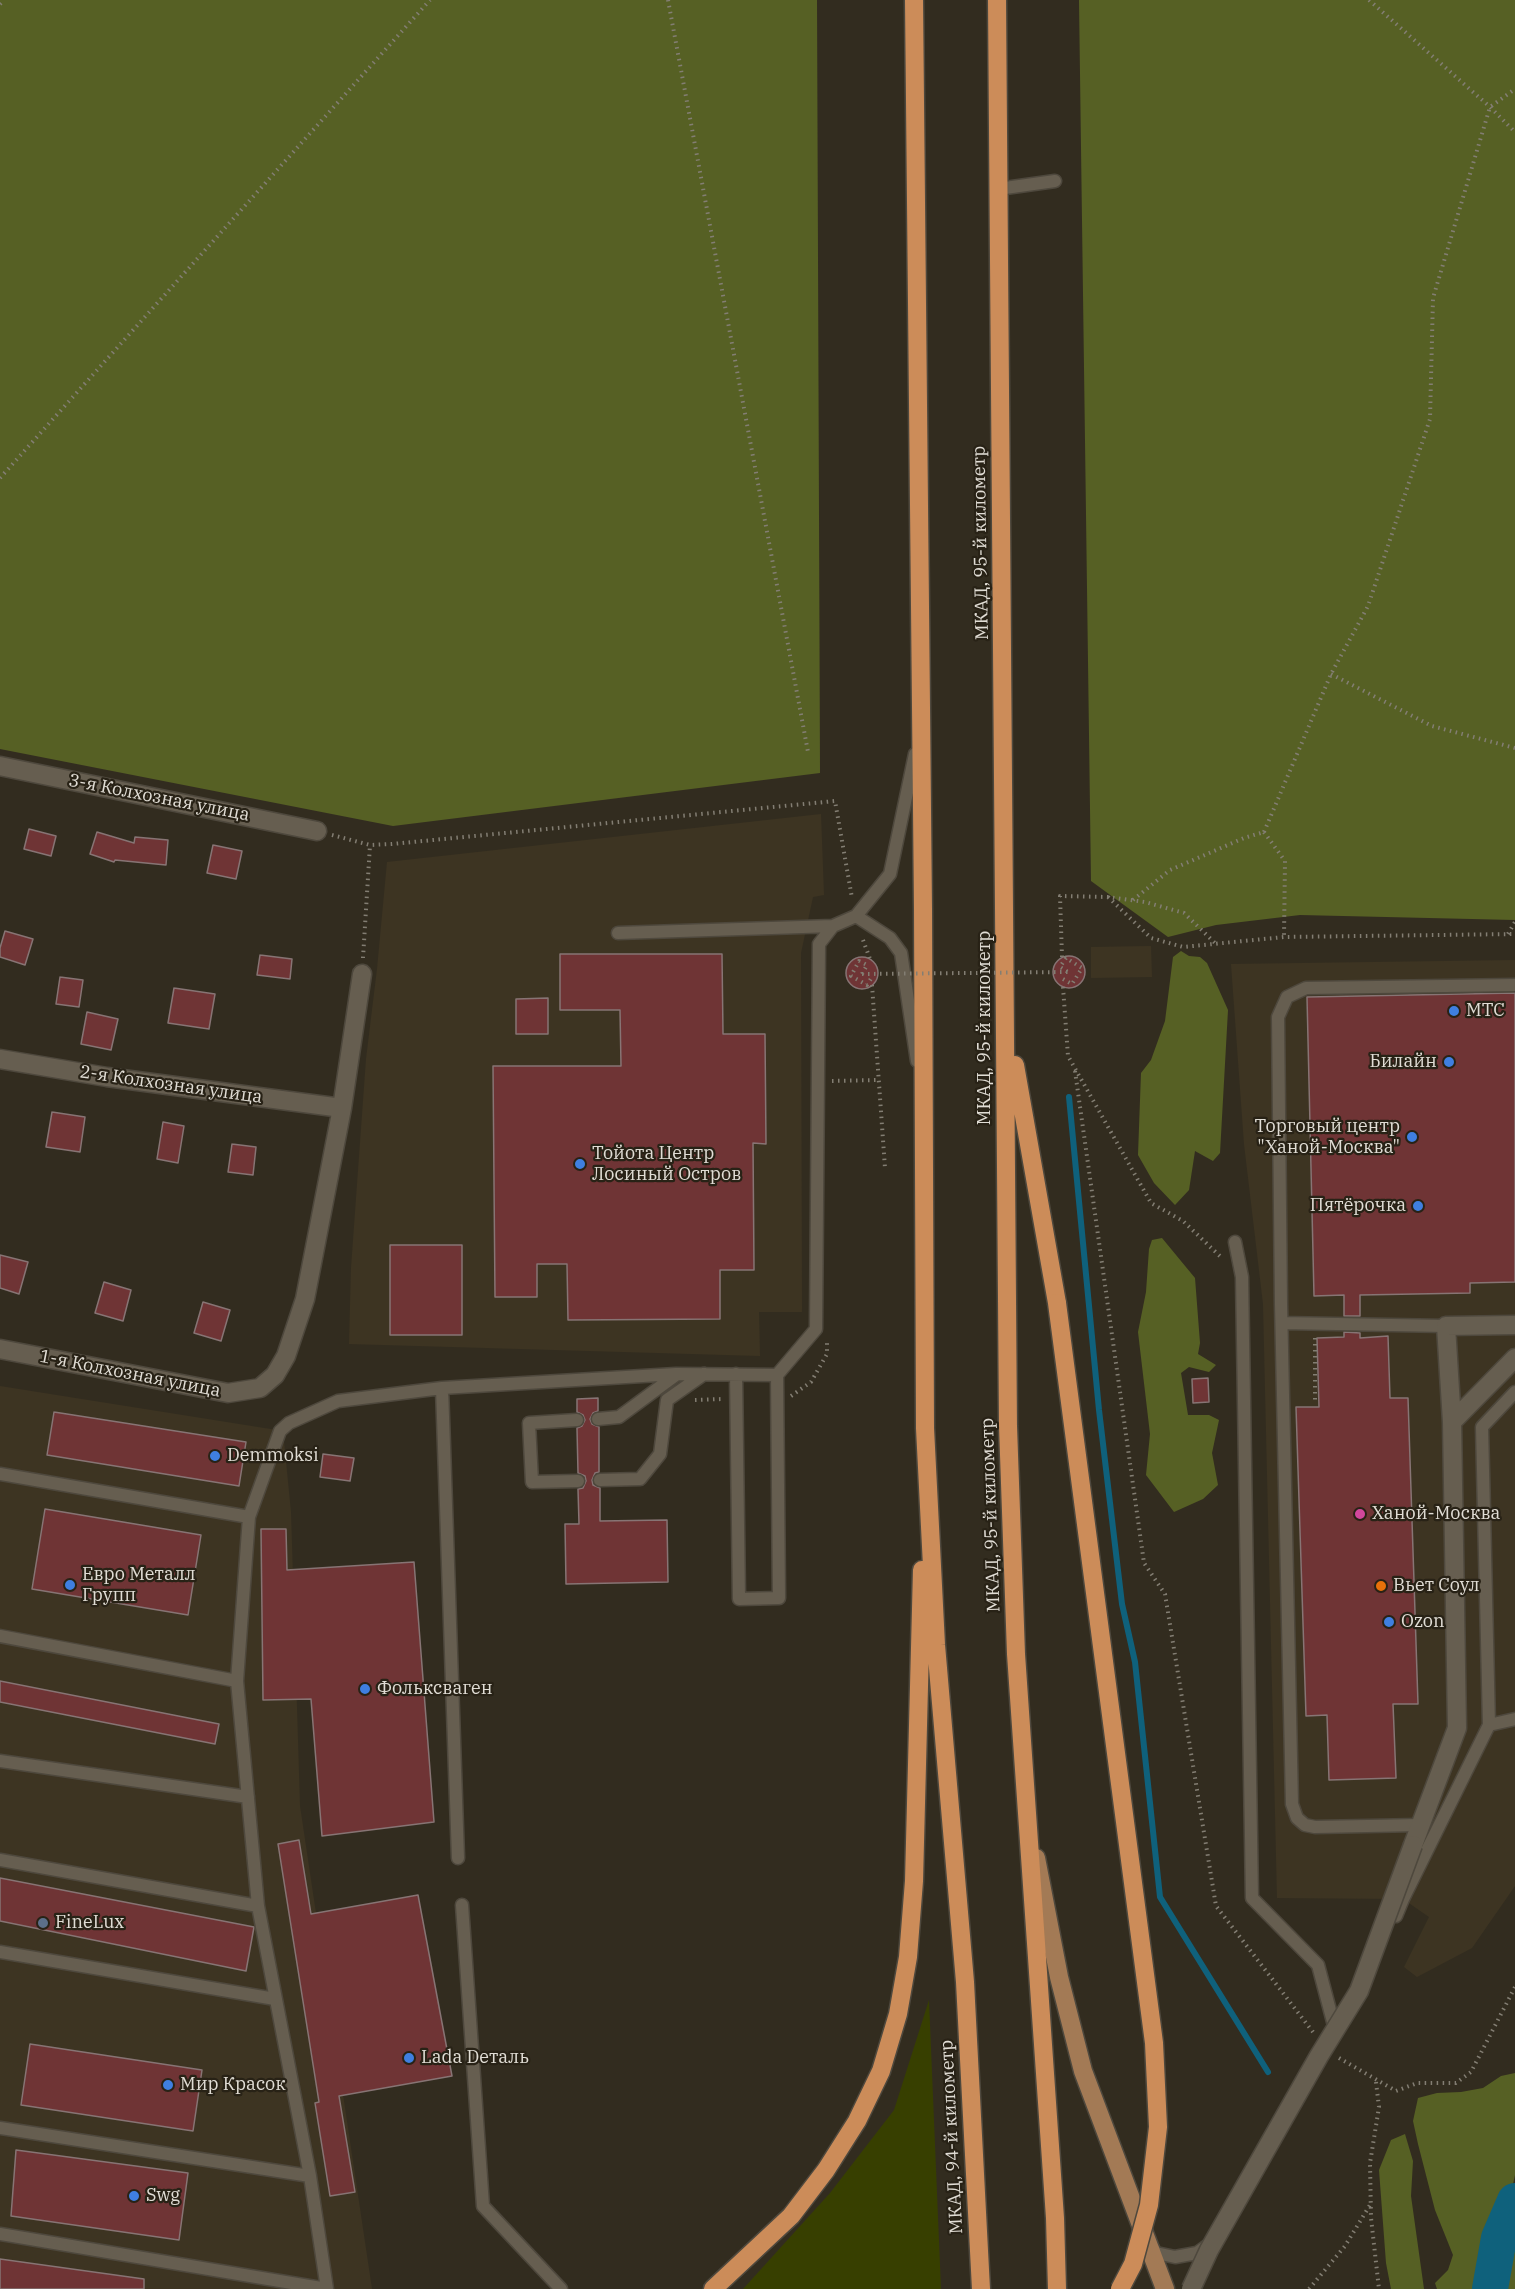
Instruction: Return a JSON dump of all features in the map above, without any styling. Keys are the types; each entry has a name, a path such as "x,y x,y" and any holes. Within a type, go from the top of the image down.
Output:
{"highway":[{"path":"713,2289 791,2216 826,2170 857,2121 881,2071 898,2014 908,1957 914,1881 925,1428 914,0"},
{"name":"МКАД, 95-й километр","path":"997,0 1008,1426 1016,1654 1058,2289"},
{"path":"1006,1013 1057,1302 1154,2043 1158,2127 1149,2205 1133,2264 1119,2289"},
{"name":"МКАД, 94-й километр","path":"925,1428 936,1645 964,1982 981,2289"}],"main road":[{"path":"1028,1814 1059,1977 1083,2071 1165,2289"}],"street":[{"name":"3-я Колхозная улица","path":"0,766 317,831"},
{"path":"342,1108 362,974"},
{"name":"2-я Колхозная улица","path":"0,1059 107,1077 342,1108"},
{"name":"1-я Колхозная улица","path":"0,1349 228,1393 260,1388 275,1375 286,1356 305,1299 342,1108"},
{"path":"1191,2289 1209,2250 1319,2056 1359,1991 1457,1728 1452,1422 1446,1326 1515,1325"},
{"path":"1452,1422 1515,1358"}],"lane":[{"path":"998,189 1055,181"},
{"path":"618,933 833,926 856,916 890,874 914,764 921,700"},
{"path":"856,916 890,938 902,952 924,1107"},
{"path":"736,1374 739,1599 779,1598 777,1375 816,1329 819,944 833,926"},
{"path":"1420,1825 1315,1827 1305,1825 1297,1818 1292,1804 1278,1017 1287,998 1306,988 1515,985"},
{"path":"1235,1242 1242,1277 1252,1898 1318,1965 1338,2040"},
{"path":"1282,1323 1446,1326"},
{"path":"0,2234 327,2289 310,2176 258,1906 237,1681 249,1517 280,1431 289,1423 338,1401 442,1388 676,1374 777,1375"},
{"path":"598,1419 619,1417 676,1374"},
{"path":"600,1480 640,1479 660,1454 667,1400 704,1374"},
{"path":"442,1388 458,1857"},
{"path":"1185,2289 1224,2235 1367,1992 1403,1899 1489,1725 1482,1427 1515,1392"},
{"path":"577,1420 530,1423 532,1482 578,1481"},
{"path":"0,1488 1,1474 249,1517"},
{"path":"0,1636 237,1681"},
{"path":"1489,1725 1515,1719"},
{"path":"0,1761 248,1797"},
{"path":"0,1860 258,1906"},
{"path":"462,1905 483,2206 561,2289"},
{"path":"0,1952 275,1999"},
{"path":"0,2128 310,2176"},
{"path":"1143,2234 1156,2253 1175,2257 1197,2253 1224,2235"}],"path":[{"path":"0,4 4,0"},
{"path":"0,478 430,0"},
{"path":"668,0 808,752"},
{"path":"1369,0 1515,132"},
{"path":"1264,832 1331,674 1368,606 1430,419 1433,298 1490,107 1515,89"},
{"path":"1331,674 1432,726 1515,748"},
{"path":"317,831 370,845 392,844 835,801 856,916 870,959"},
{"path":"1132,900 1170,870 1244,838 1264,832"},
{"path":"1264,832 1285,861 1284,937"},
{"path":"362,974 370,845"},
{"path":"1062,957 1060,896 1132,900 1184,913 1216,943"},
{"path":"1108,897 1151,938 1183,947 1284,937 1515,934"},
{"path":"1508,934 1515,922"},
{"path":"872,977 867,985 850,976 859,961 867,965 862,974 1068,972 1060,967 1066,958 1082,968 1072,984 1063,979"},
{"path":"872,986 885,1168"},
{"path":"1063,987 1068,1056 1151,1203 1183,1221 1242,1277"},
{"path":"1076,1071 1144,1563 1165,1594 1216,1906 1330,2053 1396,2091 1417,2083 1456,2083 1471,2072 1515,1987"},
{"path":"828,1081 879,1080"},
{"path":"1314,1323 1316,1400"},
{"path":"1376,2081 1379,2107 1370,2163 1371,2204 1379,2289"},
{"path":"1309,2289 1345,2246 1371,2204"}],"shaded area":[{"name":"Тойота Центр Лосиный Остров","path":"821,814 824,895 813,897 801,953 802,1312 759,1312 760,1356 349,1344 351,1268 366,1059 387,862"},
{"path":"1151,946 1152,977 1091,978 1091,947"},
{"path":"1515,960 1515,1886 1472,1948 1417,1977 1404,1967 1429,1917 1403,1899 1277,1898 1263,1304 1244,1144 1231,964"},
{"path":"0,1386 283,1431 291,1512 300,1806 372,2289 0,2289"}],"green space":[{"path":"0,0 817,0 820,773 393,826 0,749"},
{"path":"1079,0 1515,0 1515,920 1300,915 1216,925 1168,937 1091,881"},
{"path":"1181,951 1189,956 1200,957 1207,963 1228,1010 1220,1153 1213,1161 1195,1151 1189,1190 1175,1205 1154,1183 1138,1155 1141,1073 1151,1060 1165,1021 1173,957"},
{"path":"1162,1238 1195,1278 1200,1343 1198,1354 1216,1365 1209,1372 1189,1367 1181,1373 1188,1415 1209,1415 1219,1420 1212,1453 1218,1485 1203,1499 1174,1512 1146,1475 1150,1434 1138,1332 1146,1292 1149,1249 1152,1240"},
{"path":"929,2000 941,2289 743,2289 830,2193 894,2110"},
{"path":"1515,2073 1515,2175 1512,2189 1491,2242 1482,2289 1437,2289 1435,2283 1448,2270 1453,2255 1435,2210 1418,2144 1413,2121 1418,2098 1437,2093 1483,2088 1501,2076"},
{"path":"1405,2134 1413,2161 1411,2196 1424,2289 1391,2289 1386,2263 1379,2170 1391,2140"},
{"path":"1515,2229 1515,2289 1500,2289 1510,2243"}],"building":[{"path":"29,829 56,836 51,856 24,849"},
{"path":"97,832 134,843 135,837 168,840 166,865 115,860 114,862 90,854"},
{"path":"213,845 242,851 236,879 207,873"},
{"path":"5,931 33,939 25,965 0,957"},
{"path":"560,954 722,954 723,1034 765,1034 766,1144 753,1143 754,1270 720,1270 720,1319 568,1320 567,1264 537,1264 537,1297 495,1297 493,1066 621,1066 620,1010 560,1010"},
{"path":"260,955 292,959 290,979 257,975"},
{"path":"1069,956 1080,961 1085,972 1080,983 1069,988 1058,983 1053,972 1058,961"},
{"path":"862,957 873,962 878,973 873,984 862,989 851,984 846,973 851,962"},
{"path":"60,977 83,980 79,1007 56,1004"},
{"path":"174,988 215,994 209,1029 168,1023"},
{"name":"Торговый центр \"Ханой-Москва\"","path":"1515,993 1515,1282 1470,1283 1470,1293 1360,1295 1360,1316 1344,1316 1344,1295 1314,1296 1307,997"},
{"path":"548,998 548,1034 516,1034 516,999"},
{"path":"87,1012 118,1019 111,1050 81,1044"},
{"path":"52,1112 85,1117 80,1152 46,1147"},
{"path":"163,1122 184,1126 178,1163 157,1159"},
{"path":"232,1144 256,1147 253,1175 228,1172"},
{"path":"390,1245 462,1245 462,1335 390,1335"},
{"path":"0,1255 28,1262 19,1294 0,1288"},
{"path":"104,1282 131,1290 123,1321 95,1313"},
{"path":"203,1302 230,1310 221,1341 194,1333"},
{"path":"1344,1332 1360,1333 1360,1338 1388,1336 1390,1398 1408,1398 1418,1704 1393,1704 1396,1778 1329,1780 1327,1715 1306,1716 1296,1407 1319,1407 1317,1338 1344,1337"},
{"path":"1208,1378 1209,1402 1193,1403 1192,1379"},
{"path":"598,1398 598,1411 593,1413 590,1419 592,1424 599,1427 599,1472 595,1473 592,1480 593,1485 600,1488 600,1521 667,1520 668,1582 566,1584 565,1524 579,1524 578,1489 583,1488 586,1481 585,1476 578,1473 577,1428 582,1426 585,1420 583,1415 577,1412 577,1399"},
{"path":"54,1412 246,1442 239,1486 47,1455"},
{"path":"323,1454 354,1458 350,1481 320,1477"},
{"path":"45,1509 201,1535 188,1615 32,1589"},
{"path":"261,1529 286,1529 287,1570 414,1562 434,1822 322,1836 311,1699 263,1700"},
{"path":"0,1681 219,1724 215,1744 0,1702"},
{"path":"299,1840 311,1914 418,1895 452,2076 339,2096 355,2192 330,2196 315,2103 319,2102 278,1844"},
{"path":"0,1878 254,1927 246,1971 0,1921"},
{"path":"30,2044 202,2070 193,2131 21,2105"},
{"path":"16,2150 188,2173 179,2240 11,2216"},
{"path":"0,2259 144,2279 144,2289 0,2289"}],"waterway":[{"path":"1069,1097 1099,1410 1122,1604 1135,1662 1160,1897 1268,2072"},
{"path":"1490,2289 1499,2238 1515,2201"}],"place":[{"name":"МТС","path":"1454,1011"},
{"name":"Билайн","path":"1449,1062"},
{"name":"Торговый центр \"Ханой-Москва\"","path":"1412,1137"},
{"name":"Тойота Центр Лосиный Остров","path":"580,1164"},
{"name":"Пятёрочка","path":"1418,1206"},
{"name":"Demmoksi","path":"215,1456"},
{"name":"Ханой-Москва","path":"1360,1514"},
{"name":"Евро Металл Групп","path":"70,1585"},
{"name":"Вьет Соул","path":"1381,1586"},
{"name":"Ozon","path":"1389,1622"},
{"name":"Фольксваген","path":"365,1689"},
{"name":"FineLux","path":"43,1923"},
{"name":"Lada Dеталь","path":"409,2058"},
{"name":"Мир Красок","path":"168,2085"},
{"name":"Swg","path":"134,2196"}]}
